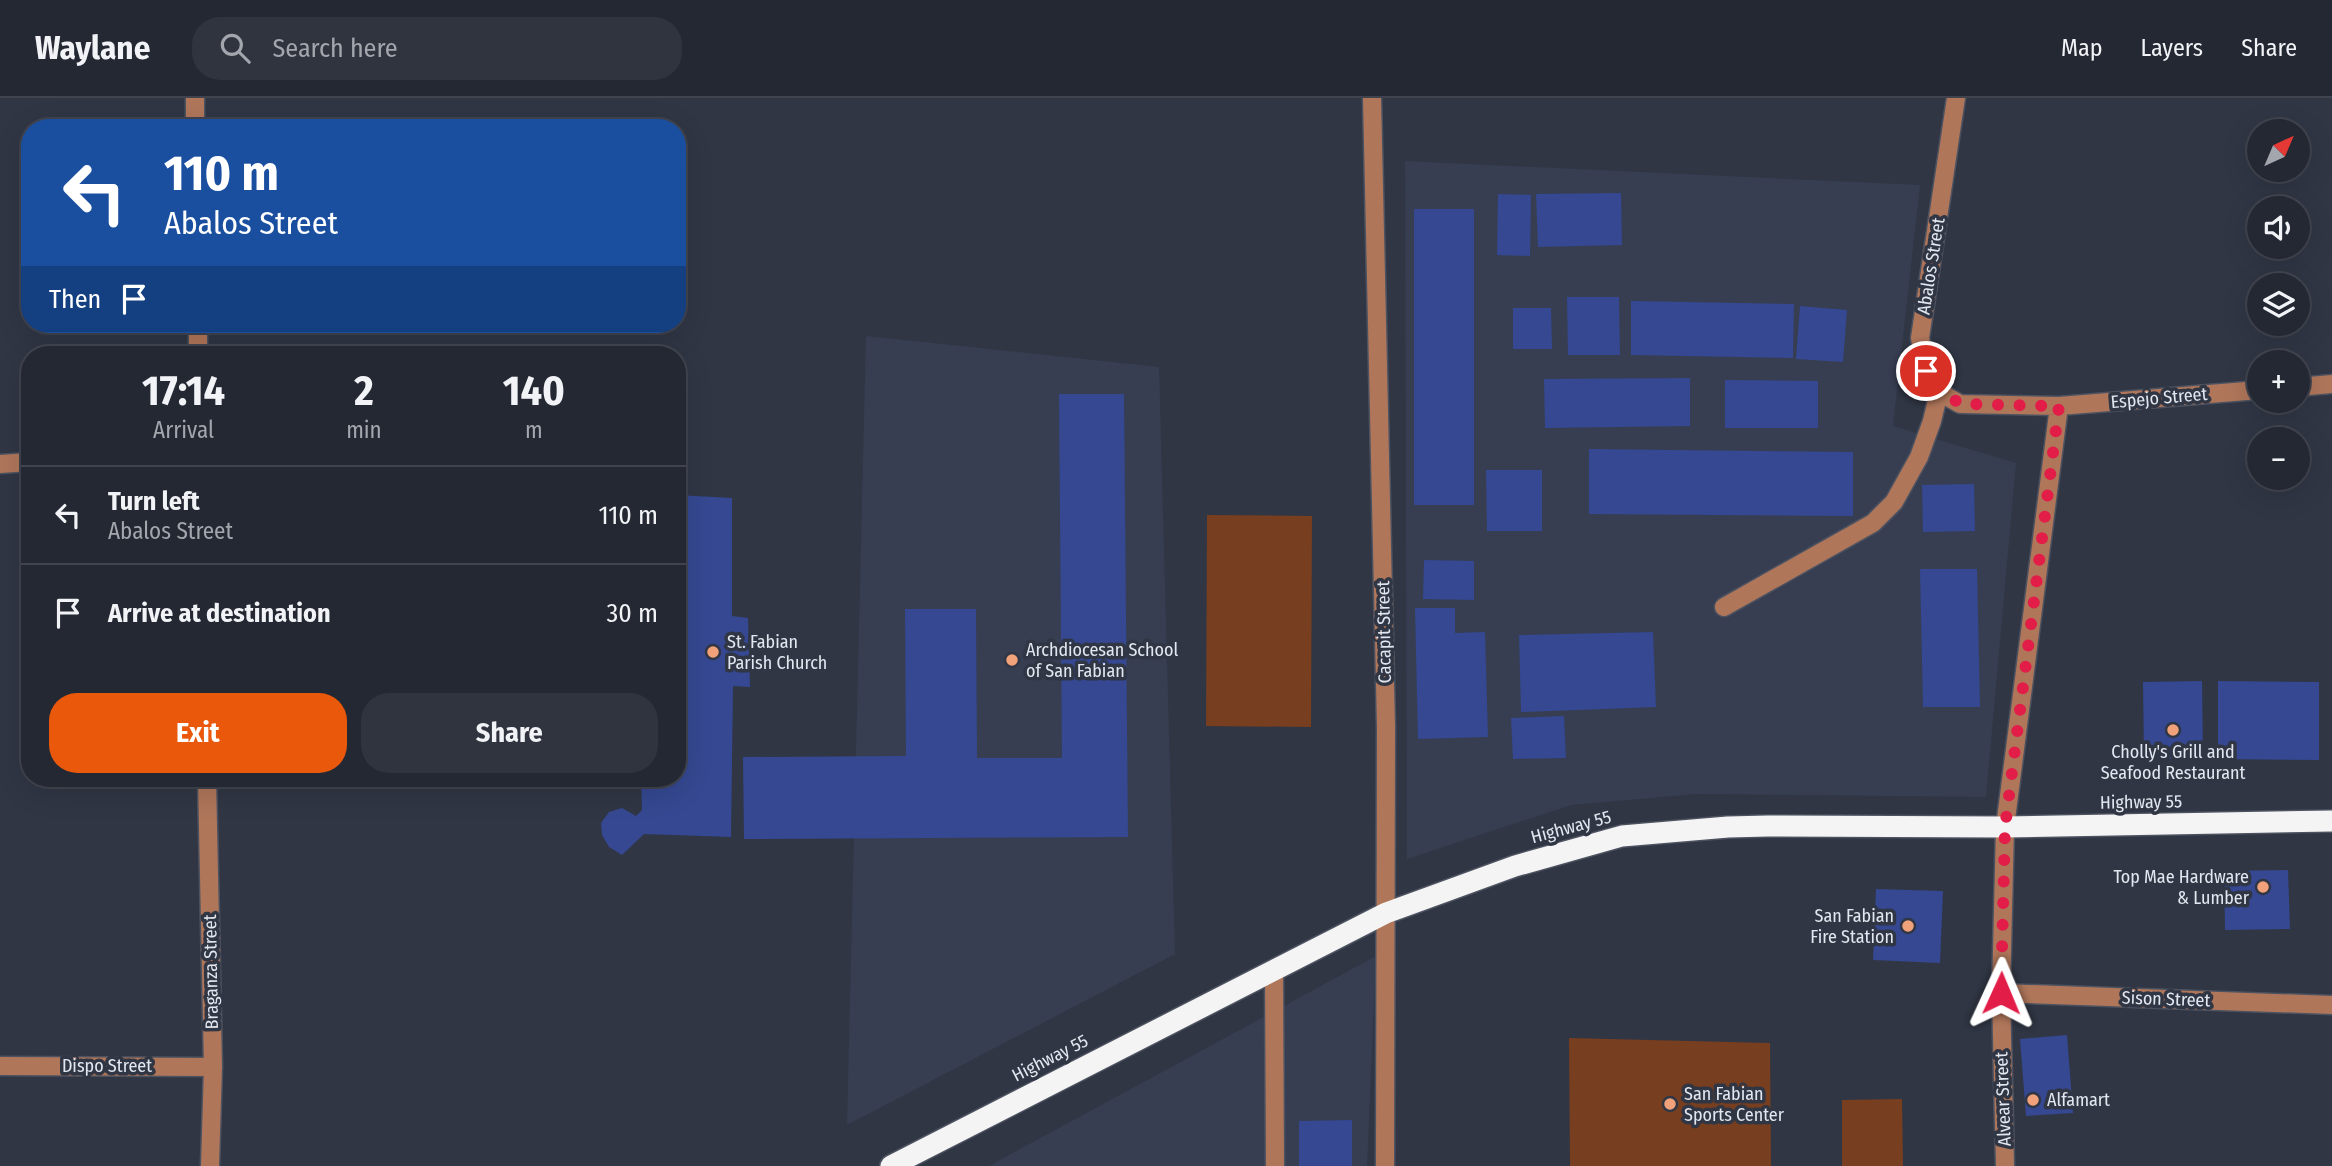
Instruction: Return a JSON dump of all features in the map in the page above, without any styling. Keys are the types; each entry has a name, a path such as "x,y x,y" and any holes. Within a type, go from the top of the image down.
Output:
{"highway":[{"name":"Highway 55","path":"891,1166 1386,913 1515,866 1622,836 1741,826 2005,827 2332,821"}],"street":[{"path":"195,98 195,119"},
{"name":"Cacapit Street","path":"1372,98 1386,713 1385,1166"},
{"name":"Abalos Street","path":"1939,391 1926,371 1920,338 1956,98"},
{"path":"2310,386 2332,384"},
{"path":"1724,607 1873,523 1894,502 1919,457 1933,421 1939,391 1961,404 2059,406"},
{"name":"Espejo Street","path":"2059,406 2247,391"},
{"name":"Alvear Street","path":"2005,1166 2001,993 2005,827 2059,406"},
{"path":"0,464 21,463"},
{"name":"Braganza Street","path":"206,787 213,1067 209,1166"},
{"path":"1274,970 1275,1166"},
{"name":"Sison Street","path":"2001,993 2332,1004"},
{"name":"Dispo Street","path":"0,1066 213,1067"}],"shaded area":[{"path":"1405,161 1920,185 1893,426 2016,463 1986,797 1696,794 1571,805 1407,859"},
{"name":"Archdiocesan School of San Fabian","path":"866,336 1159,367 1175,954 847,1125"},
{"path":"1207,515 1312,516 1311,727 1206,726"},
{"path":"1376,956 1367,1166 989,1166"},
{"name":"San Fabian Sports Center","path":"1569,1038 1770,1043 1771,1166 1570,1166"},
{"path":"1902,1099 1903,1166 1842,1166 1842,1100"}],"building":[{"path":"1621,193 1622,245 1538,247 1536,194"},
{"path":"1498,194 1531,195 1530,256 1497,255"},
{"path":"1414,209 1474,209 1474,505 1414,505"},
{"path":"1567,297 1619,297 1620,355 1568,355"},
{"path":"1631,301 1794,304 1793,358 1631,355"},
{"path":"1800,306 1847,310 1843,362 1796,359"},
{"path":"1513,308 1551,308 1552,349 1513,349"},
{"path":"1690,378 1690,426 1545,428 1544,379"},
{"path":"1725,380 1818,381 1818,428 1725,428"},
{"path":"1059,394 1124,394 1128,837 744,839 743,757 906,756 905,609 976,609 977,758 1062,758"},
{"path":"1589,449 1853,452 1853,516 1589,514"},
{"path":"1486,470 1542,470 1542,531 1487,531"},
{"path":"1974,484 1975,531 1923,532 1922,485"},
{"name":"St. Fabian Parish Church","path":"686,495 732,498 732,616 748,618 750,687 733,686 731,837 644,834 622,855 609,847 602,835 601,823 609,812 622,808 636,816 642,810 641,787 686,787"},
{"path":"1424,560 1474,561 1474,600 1423,599"},
{"path":"1920,569 1977,569 1980,707 1923,707"},
{"path":"1415,608 1455,608 1455,633 1485,632 1488,737 1418,739"},
{"path":"1653,632 1656,707 1521,712 1519,635"},
{"path":"2202,681 2203,758 2144,759 2143,682"},
{"path":"2218,681 2319,682 2319,760 2218,759"},
{"path":"1564,716 1566,758 1513,759 1511,718"},
{"path":"2288,870 2290,929 2225,930 2224,871"},
{"name":"San Fabian Fire Station","path":"1876,889 1943,891 1940,963 1873,960"},
{"path":"2067,1035 2073,1113 2026,1116 2020,1039"},
{"path":"1352,1120 1352,1166 1299,1166 1299,1121"}],"place":[{"name":"St. Fabian Parish Church","path":"713,652"},
{"name":"Archdiocesan School of San Fabian","path":"1012,660"},
{"name":"Cholly's Grill and Seafood Restaurant","path":"2173,730"},
{"name":"Top Mae Hardware & Lumber","path":"2263,887"},
{"name":"San Fabian Fire Station","path":"1908,926"},
{"name":"Alfamart","path":"2033,1100"},
{"name":"San Fabian Sports Center","path":"1670,1104"}],"route":[{"path":"1926,371 1939,391 1961,404 2059,406 2005,827 2001,993"}]}
